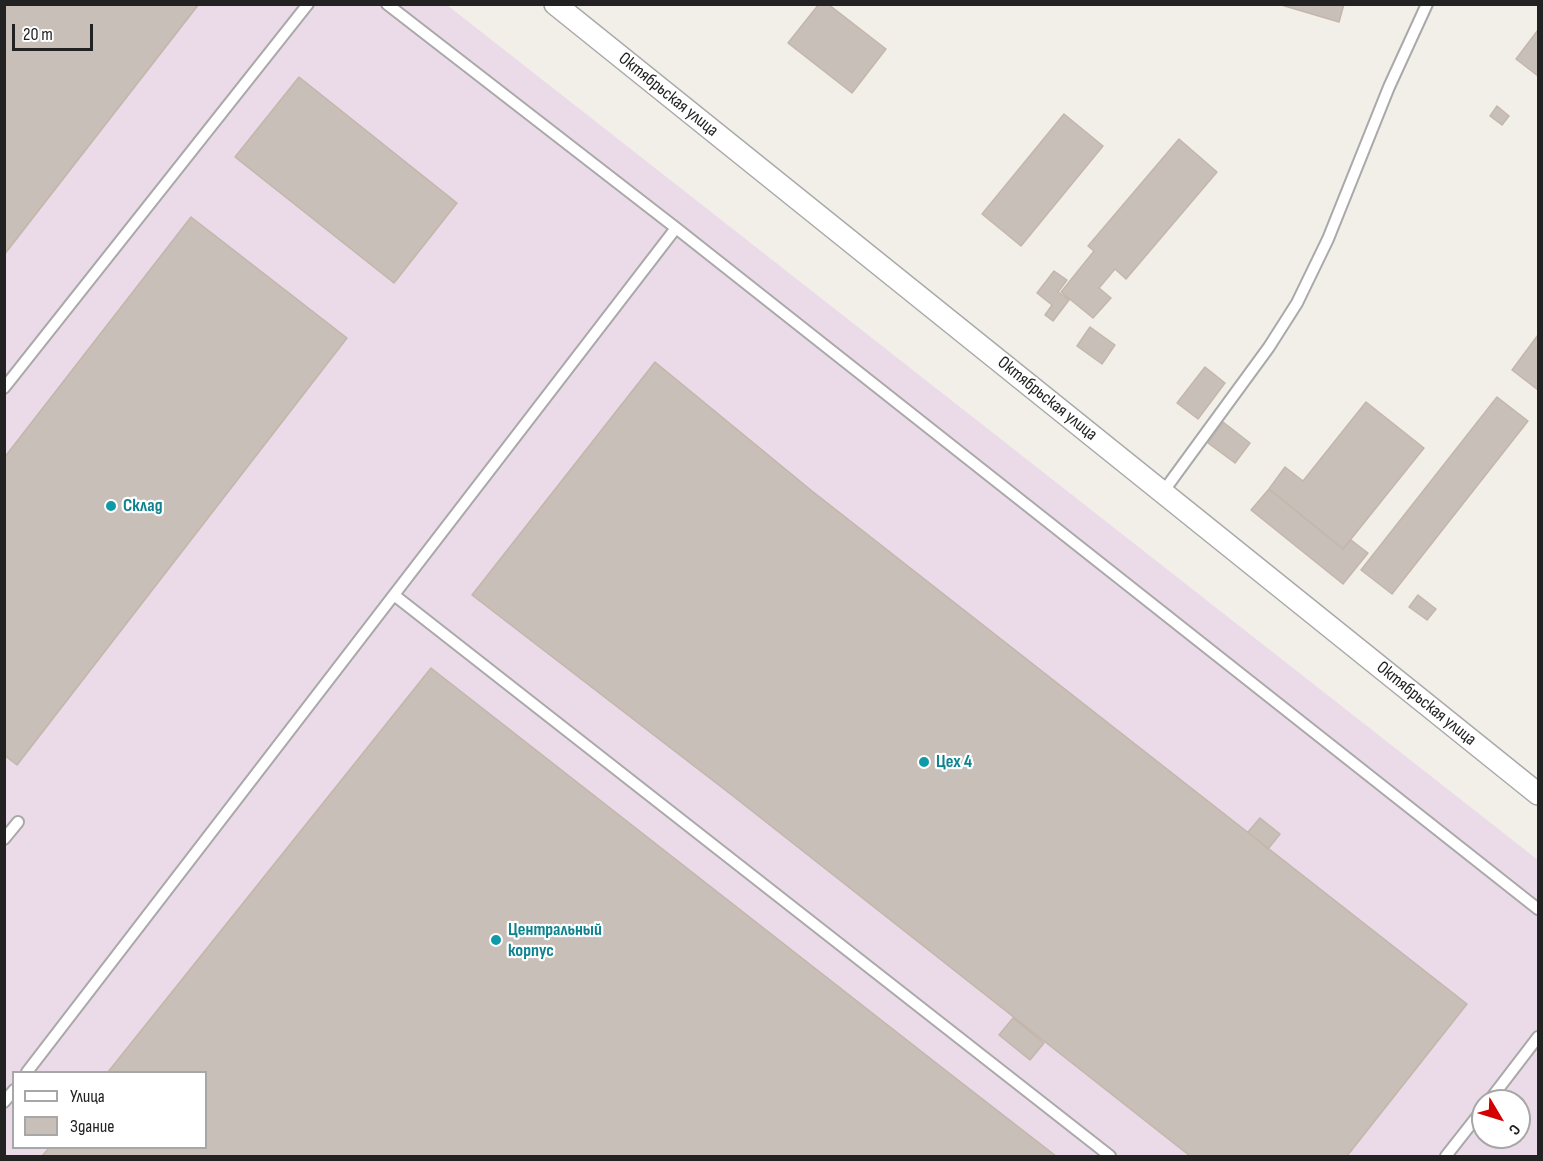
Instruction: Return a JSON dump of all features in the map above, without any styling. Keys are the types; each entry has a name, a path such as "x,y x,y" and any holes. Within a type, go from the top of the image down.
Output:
{"street":[{"name":"Октябрьская улица","path":"555,4 1539,794"}],"lane":[{"path":"4,388 308,4"},
{"path":"387,4 676,228 1539,909"},
{"path":"1163,492 1269,346 1297,303 1328,239 1389,87 1427,4"},
{"path":"28,1071 676,228"},
{"path":"394,595 1110,1156"},
{"path":"4,839 18,822"},
{"path":"1498,1089 1539,1037"},
{"path":"1446,1156 1471,1124"}],"shaded area":[{"path":"5,5 447,5 1538,860 1538,1156 5,1156"}],"building":[{"path":"4,4 199,4 4,255"},
{"path":"819,4 828,4 886,49 852,93 788,43"},
{"path":"1278,4 1344,4 1339,22"},
{"path":"1538,30 1538,76 1516,59"},
{"path":"299,77 457,203 394,283 235,157"},
{"path":"1497,106 1509,116 1502,125 1490,116"},
{"path":"1064,114 1103,146 1021,246 982,214"},
{"path":"1179,139 1217,172 1126,279 1115,269 1099,288 1111,298 1093,318 1061,292 1094,251 1088,246"},
{"name":"Склад","path":"191,217 347,338 17,765 4,755 4,458"},
{"path":"1054,271 1067,280 1058,292 1069,300 1053,321 1045,315 1052,305 1037,293"},
{"path":"1090,327 1115,345 1102,364 1077,346"},
{"path":"1538,335 1538,390 1512,370"},
{"name":"Цех 4","path":"655,362 812,491 1467,1004 1347,1156 1190,1156 733,796 472,595"},
{"path":"1205,367 1225,383 1198,419 1177,403"},
{"path":"1497,397 1528,421 1392,594 1361,570"},
{"path":"1366,402 1424,448 1343,549 1269,489 1285,467 1303,481"},
{"path":"1223,422 1250,443 1235,463 1208,443"},
{"path":"1269,489 1343,549 1351,540 1368,553 1343,584 1251,510"},
{"path":"1418,595 1436,609 1427,620 1409,607"},
{"name":"Центральный корпус","path":"431,668 1056,1156 42,1156 48,1149 207,1149 207,1071 109,1071"},
{"path":"1260,818 1280,834 1268,849 1248,832"},
{"path":"1013,1018 1044,1043 1030,1060 999,1035"}],"place":[{"name":"Склад","path":"111,506"},
{"name":"Цех 4","path":"924,762"},
{"name":"Центральный корпус","path":"496,940"}]}
